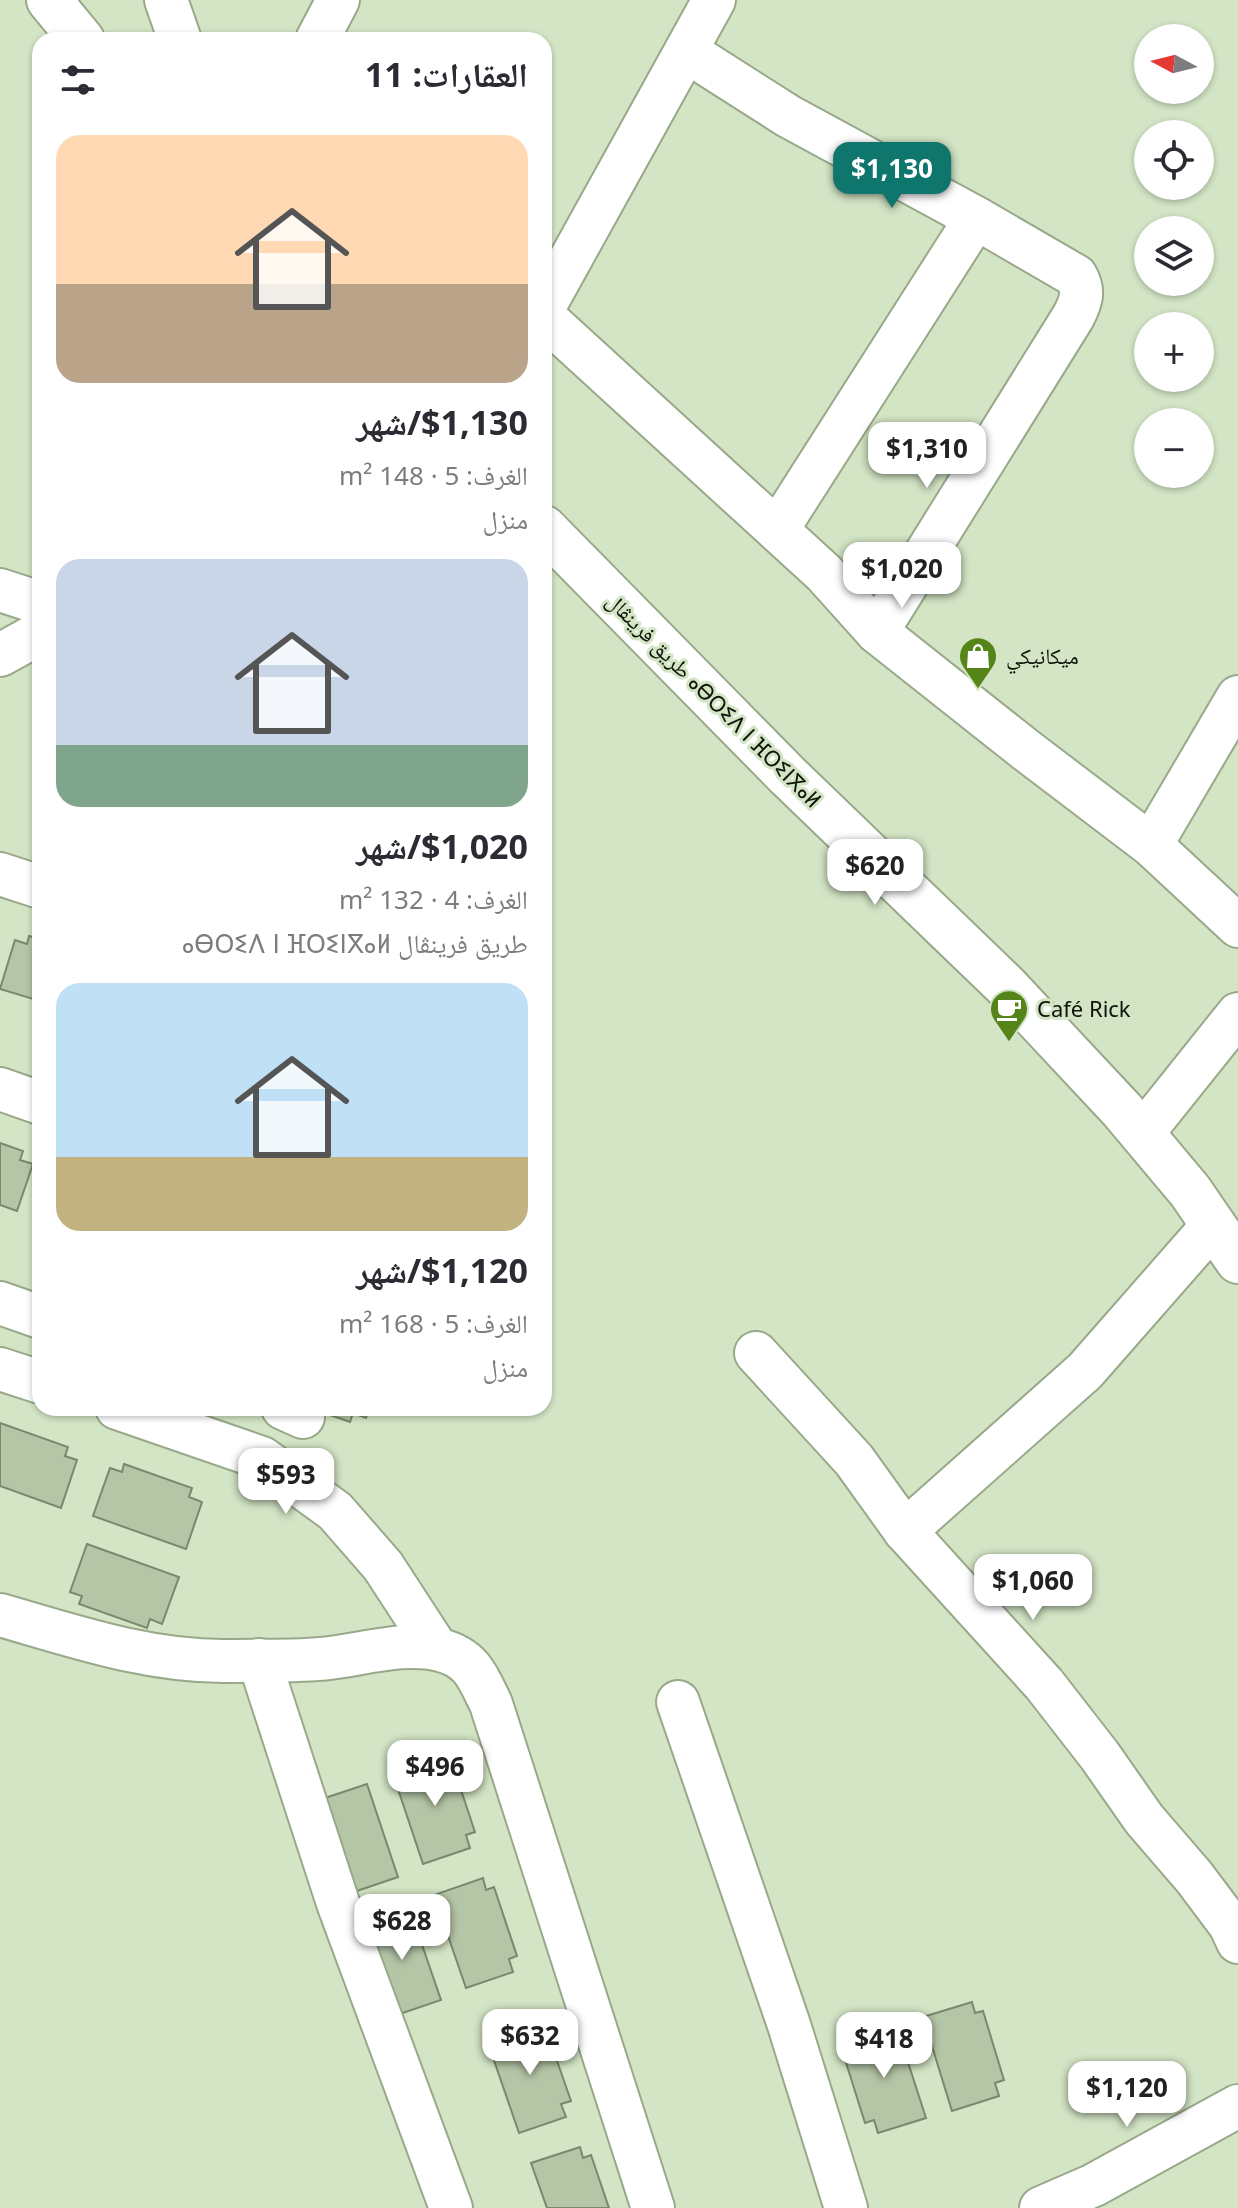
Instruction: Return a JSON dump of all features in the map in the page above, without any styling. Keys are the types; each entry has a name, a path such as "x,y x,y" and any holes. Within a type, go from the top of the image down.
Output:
{"main road":[{"path":"49,0 75,32"},
{"name":"طريق فرينڨال ⴰⴱⵔⵉⴷ ⵏ ⴼⵔⵉⵏⴳⴰⵍ","path":"552,536 788,776 1006,986 1142,1134 1190,1191 1238,1261"}],"street":[{"path":"166,0 177,32"},
{"path":"321,32 338,0"},
{"path":"552,293 714,0"},
{"path":"686,51 788,116 1076,276 1081,285 1081,302 877,632"},
{"path":"777,530 976,218"},
{"path":"552,324 824,573 877,632 1151,845 1238,926"},
{"path":"0,590 32,600"},
{"path":"0,655 32,637"},
{"path":"1151,845 1238,697"},
{"path":"0,874 32,884"},
{"path":"1142,1134 1238,1014"},
{"path":"0,1089 32,1100"},
{"path":"905,1531 1085,1371 1213,1225"},
{"path":"0,1303 32,1314"},
{"path":"756,1353 854,1460 905,1531 1044,1684 1144,1819 1194,1877 1230,1925 1238,1942"},
{"path":"0,1369 32,1379"},
{"path":"140,1416 262,1458 335,1511 383,1566 437,1649"},
{"path":"0,1615 130,1652 223,1661 326,1659 403,1648 437,1649 457,1656 473,1667 491,1704 653,2208"},
{"path":"259,1660 338,1903 451,2208"},
{"path":"678,1702 789,2025 846,2208"},
{"path":"1041,2208 1094,2185 1238,2106"}],"building":[{"path":"29,936 32,937 32,999 0,989 15,940 27,944"},
{"path":"0,1143 23,1151 20,1160 32,1164 32,1167 17,1211 0,1205"},
{"path":"333,1416 352,1416 350,1422"},
{"path":"0,1423 68,1447 65,1456 77,1460 61,1508 0,1486"},
{"path":"124,1464 192,1488 189,1497 202,1502 186,1549 93,1516 110,1468 122,1472"},
{"path":"87,1544 179,1577 162,1624 150,1619 147,1628 79,1604 82,1596 70,1592"},
{"path":"439,1755 444,1766 452,1763 475,1832 466,1835 470,1848 423,1864 392,1771"},
{"path":"367,1784 398,1877 351,1893 319,1800"},
{"path":"483,1878 486,1890 494,1887 517,1956 509,1959 513,1972 466,1988 434,1895"},
{"path":"409,1907 441,2000 394,2016 362,1924"},
{"path":"972,2002 975,2013 983,2011 1004,2080 995,2083 999,2096 952,2111 923,2017"},
{"path":"535,2023 539,2035 547,2032 571,2101 561,2104 566,2117 519,2133 487,2040"},
{"path":"896,2025 926,2118 878,2133 874,2120 865,2123 843,2053 852,2051 848,2039"},
{"path":"580,2147 583,2158 591,2155 609,2208 547,2208 531,2163"}],"place":[{"name":"ميكانيكي","path":"978,690"},
{"name":"Café Rick","path":"1009,1043"}]}
